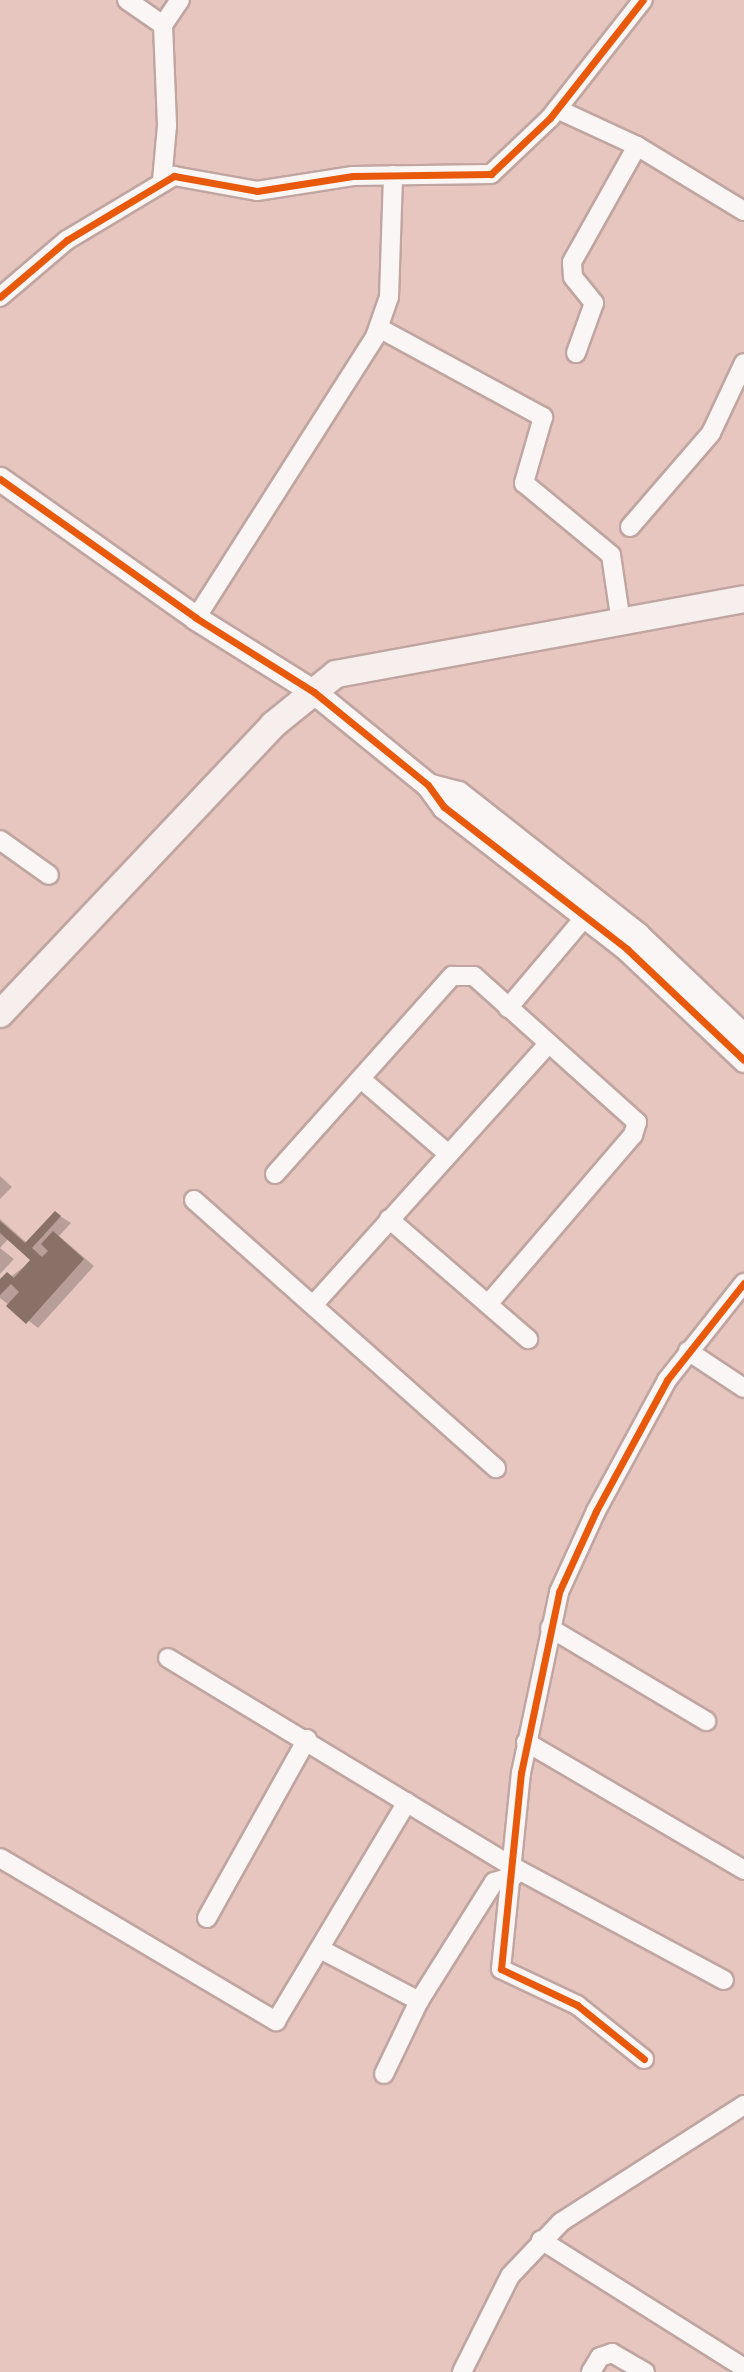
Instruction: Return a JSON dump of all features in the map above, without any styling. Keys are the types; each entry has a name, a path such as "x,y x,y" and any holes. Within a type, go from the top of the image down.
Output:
{"main road":[{"path":"0,1014 273,726 336,674 744,599"}],"street":[{"path":"127,0 163,25"},
{"path":"162,181 167,126 163,25 180,0"},
{"path":"0,297 67,240 162,181 197,176 257,191 393,175 491,174 557,109 643,0"},
{"path":"557,109 637,146 744,211"},
{"path":"576,353 594,303 573,277 572,262 637,146"},
{"path":"196,618 379,328 389,297 393,175"},
{"path":"379,328 543,417 524,483 611,555 621,623"},
{"path":"630,527 711,433 744,363"},
{"path":"0,479 196,618 314,692 428,785 444,807 585,917 744,1060"},
{"path":"428,785 458,793 626,925 744,1036"},
{"path":"0,840 50,874"},
{"path":"508,1008 585,917"},
{"path":"275,1174 459,971 474,976 547,1045 632,1116 637,1129 489,1303"},
{"path":"315,1303 447,1153 547,1045"},
{"path":"360,1079 447,1153"},
{"path":"194,1200 315,1303 496,1468"},
{"path":"389,1219 528,1339"},
{"path":"645,2059 577,2005 505,1975 500,1960 514,1872 526,1742 550,1628 596,1511 688,1350 744,1283"},
{"path":"688,1350 744,1388"},
{"path":"550,1628 706,1721"},
{"path":"168,1658 307,1738 514,1872 724,1980"},
{"path":"207,1918 307,1738"},
{"path":"526,1742 744,1870"},
{"path":"0,1858 267,2021 282,2018 407,1802"},
{"path":"384,2074 419,2001 494,1882 514,1872"},
{"path":"322,1950 419,2001"},
{"path":"463,2372 493,2303 541,2240 587,2200 744,2105"},
{"path":"541,2240 744,2368"},
{"path":"591,2372 600,2357 612,2353 645,2372"}],"building":[{"path":"55,1211 61,1216 32,1248 42,1257 48,1251 41,1244 53,1231 84,1259 26,1324 6,1306 19,1292 11,1284 0,1295 0,1279 7,1272 14,1278 30,1260 0,1233 0,1221 25,1243"}],"cycle path":[{"path":"0,297 67,240 174,176 257,191 353,176 491,174 550,118 643,0"},
{"path":"0,479 196,618 314,692 428,785 444,807 627,949 744,1060"},
{"path":"644,2059 577,2005 501,1969 521,1773 559,1592 596,1511 667,1380 744,1283"}]}
